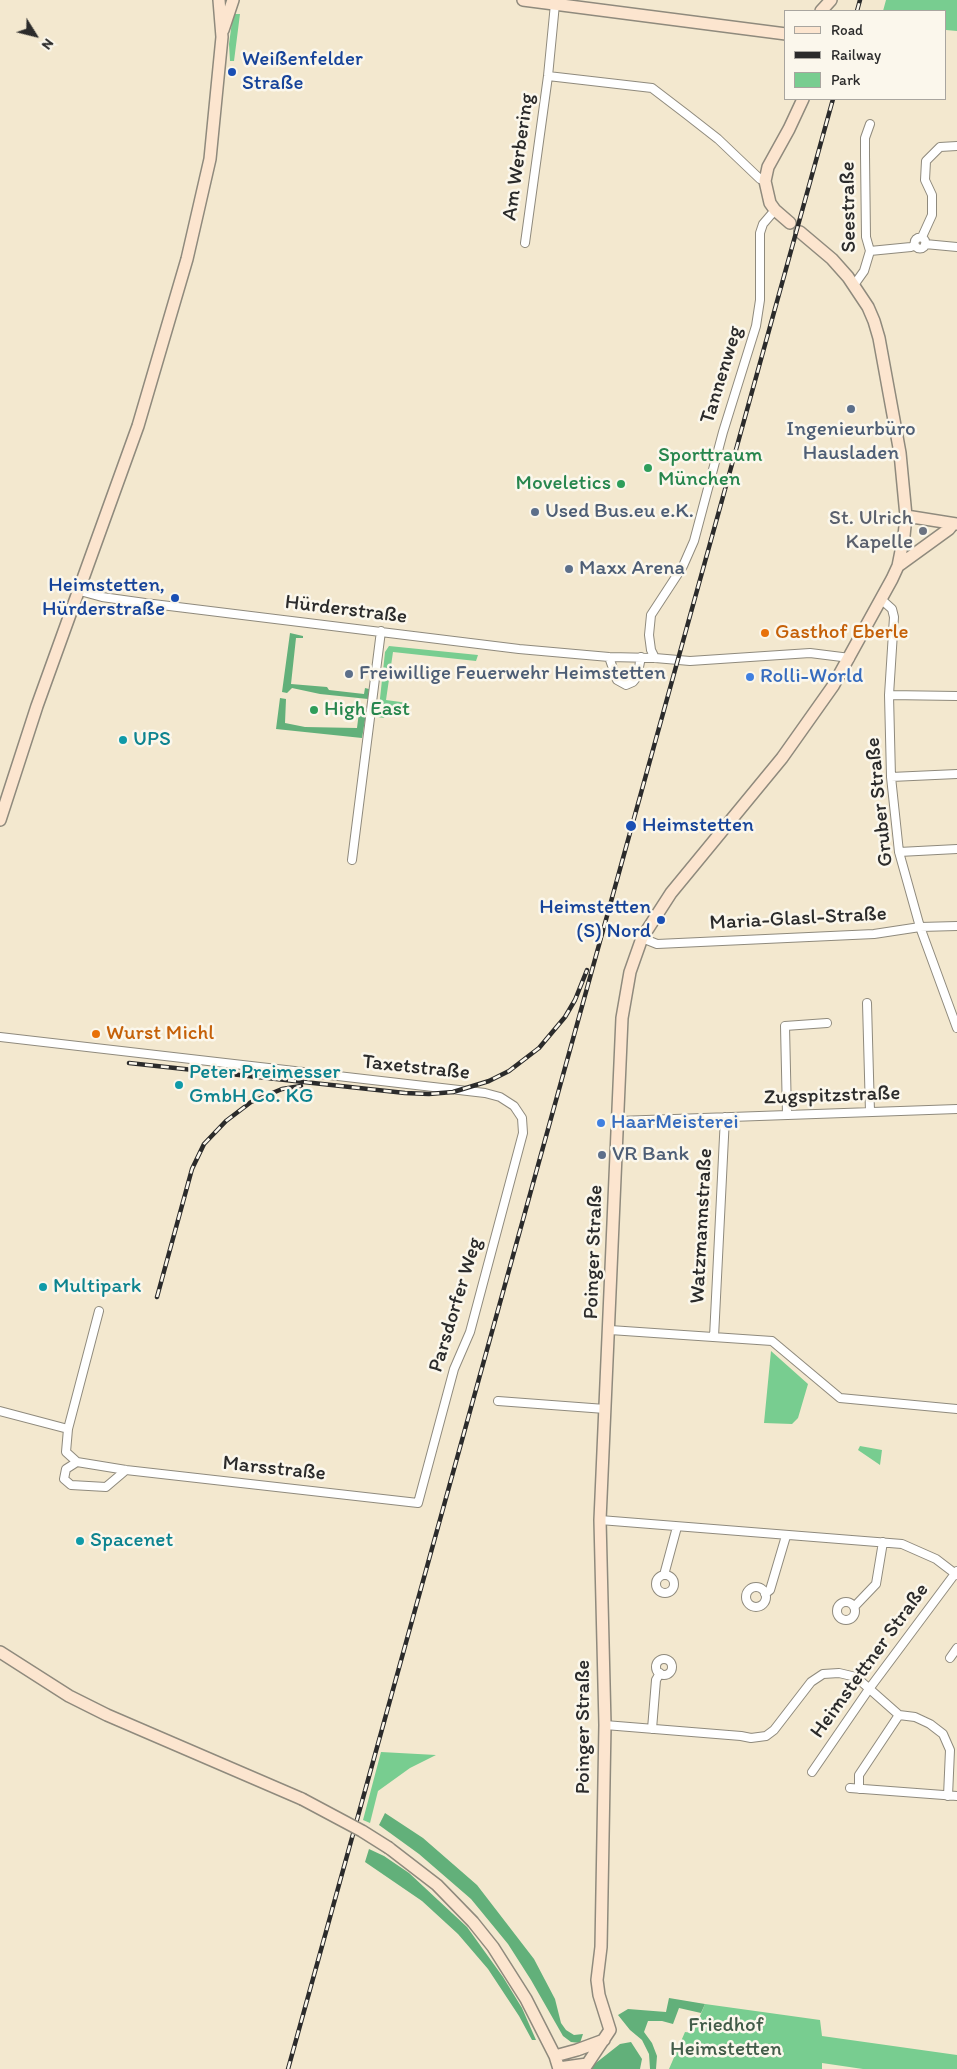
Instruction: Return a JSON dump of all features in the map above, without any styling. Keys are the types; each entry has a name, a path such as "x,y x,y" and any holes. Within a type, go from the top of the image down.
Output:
{"street":[{"path":"0,820 37,706 138,426 187,259 210,159 222,37 219,0"},
{"path":"222,37 233,0"},
{"path":"523,0 784,34"},
{"path":"822,10 831,0"},
{"name":"Am Werbering","path":"525,243 548,76 555,4"},
{"name":"Am Werbering","path":"548,76 652,88 693,119 760,179 765,181"},
{"path":"790,224 775,210 767,194 765,181 768,166 803,100"},
{"name":"Seestraße","path":"854,285 860,280 870,251 866,237 865,138 870,124"},
{"path":"870,251 915,245 919,248 932,215 932,194 925,180 926,161 940,147 957,146"},
{"name":"Tannenweg","path":"655,658 651,650 649,635 651,615 683,566 694,541 723,432 756,326 760,300 760,233 764,224 775,210"},
{"name":"Poinger Straße","path":"559,2069 586,2067 609,2035 610,2026 599,1995 597,1980 602,1947 605,1725 600,1520 618,1121 625,997 630,972 642,938 671,893 797,739 850,658 882,600 898,566 904,536 906,516 900,453 879,338 868,307 854,285 832,259 800,232"},
{"path":"923,241 957,246"},
{"path":"906,516 955,524"},
{"path":"898,566 955,524"},
{"name":"Hürderstraße","path":"80,591 102,597 145,603 519,649 609,657 690,661 810,652 850,658"},
{"name":"Gruber Straße","path":"882,600 892,609 894,617 889,695 891,776 899,852 920,927 957,1028"},
{"path":"352,860 381,632"},
{"path":"609,657 616,680 626,685 638,677 641,658"},
{"path":"889,695 957,696"},
{"path":"891,776 957,774"},
{"path":"899,852 957,850"},
{"name":"Maria-Glasl-Straße","path":"642,938 656,944 874,934 920,927 957,926"},
{"path":"868,1003 870,1112"},
{"path":"787,1115 785,1026 826,1022"},
{"name":"Taxetstraße","path":"0,1037 485,1093 507,1101 514,1106 522,1118"},
{"name":"Zugspitzstraße","path":"618,1121 957,1109"},
{"name":"Parsdorfer Weg","path":"418,1502 454,1369 470,1332 523,1133 522,1118"},
{"name":"Watzmannstraße","path":"714,1337 725,1118"},
{"path":"99,1310 68,1429 66,1452 77,1462 66,1469 64,1479 71,1485 106,1486 126,1470"},
{"path":"610,1330 772,1341 840,1398 957,1409"},
{"path":"498,1401 605,1409"},
{"path":"0,1411 68,1429"},
{"name":"Marsstraße","path":"77,1462 126,1470 418,1502"},
{"path":"600,1520 902,1544 936,1559 956,1573"},
{"path":"664,1575 677,1527"},
{"path":"765,1594 770,1590 786,1536"},
{"path":"854,1607 876,1584 884,1542"},
{"name":"Heimstettner Straße","path":"812,1772 869,1689 956,1573"},
{"path":"950,1658 957,1648"},
{"path":"0,1652 69,1696 107,1715 302,1798 362,1831 413,1865 443,1891 473,1922 493,1947 526,1999 555,2056 559,2069"},
{"path":"652,1729 656,1680 660,1673"},
{"path":"605,1725 751,1738 766,1736 774,1730 811,1682 823,1674 839,1673 856,1677 898,1715 915,1717 930,1724 943,1734 950,1750 948,1796"},
{"path":"859,1789 859,1776 898,1715"},
{"path":"850,1788 957,1796"},
{"path":"555,2056 604,2040"}],"green space":[{"path":"886,0 957,0 957,31 947,30 947,10 883,10"},
{"path":"233,14 240,14 234,61 230,61 229,44"},
{"path":"290,633 303,636 303,638 296,638 291,684 327,687 329,690 364,694 365,688 369,689 368,699 320,694 292,688 287,693 282,692"},
{"path":"389,646 478,655 476,661 393,652 386,700 408,703 407,710 387,707 384,718 378,717 385,652"},
{"path":"280,698 286,699 285,723 305,727 357,728 359,712 366,714 362,738 276,729"},
{"path":"771,1351 808,1384 798,1418 792,1424 764,1423"},
{"path":"860,1446 882,1450 880,1465 858,1450"},
{"path":"381,1752 436,1755 410,1768 378,1791 370,1823 363,1820"},
{"path":"385,1813 423,1838 477,1885 534,1959 555,1999 561,2023 566,2030 574,2035 583,2034 580,2043 571,2042 563,2036 508,1944 471,1899 419,1854 379,1825"},
{"path":"369,1849 384,1856 409,1873 467,1927 503,1977 522,2008 536,2040 532,2040 519,2016 488,1969 458,1934 422,1901 365,1862"},
{"path":"669,1998 705,2004 701,2013 679,2008 673,2024 662,2021 648,2021 644,2032 652,2043 657,2056 656,2069 650,2069 649,2054 642,2040 630,2030 618,2015 628,2009 666,2012"},
{"name":"Friedhof Heimstetten","path":"705,2004 820,2020 822,2036 957,2055 957,2069 863,2069 822,2063 822,2069 669,2069 685,2032 693,2033"},
{"path":"631,2042 642,2059 640,2069 592,2069 592,2066 620,2044"}],"railway":[{"path":"857,10 860,0"},
{"path":"288,2069 833,100"},
{"path":"129,1063 405,1093 453,1092 489,1081 509,1071 539,1048 565,1017 575,1000 587,970"},
{"path":"157,1297 192,1169 204,1144 226,1121 251,1102 282,1089 301,1086"}],"place":[{"name":"Weißenfelder Straße","path":"232,72"},
{"name":"Ingenieurbüro Hausladen","path":"851,409"},
{"name":"Sporttraum München","path":"648,468"},
{"name":"Moveletics","path":"621,484"},
{"name":"Used Bus.eu e.K.","path":"535,512"},
{"name":"St. Ulrich Kapelle","path":"923,531"},
{"name":"Maxx Arena","path":"569,569"},
{"name":"Heimstetten, Hürderstraße","path":"175,598"},
{"name":"Gasthof Eberle","path":"765,633"},
{"name":"Freiwillige Feuerwehr Heimstetten","path":"349,674"},
{"name":"Rolli-World","path":"750,677"},
{"name":"High East","path":"314,710"},
{"name":"UPS","path":"123,740"},
{"name":"Heimstetten","path":"631,826"},
{"name":"Heimstetten (S) Nord","path":"661,920"},
{"name":"Wurst Michl","path":"96,1034"},
{"name":"Peter Preimesser GmbH Co. KG","path":"179,1085"},
{"name":"HaarMeisterei","path":"601,1123"},
{"name":"VR Bank","path":"602,1155"},
{"name":"Multipark","path":"43,1287"},
{"name":"Spacenet","path":"80,1541"}]}
